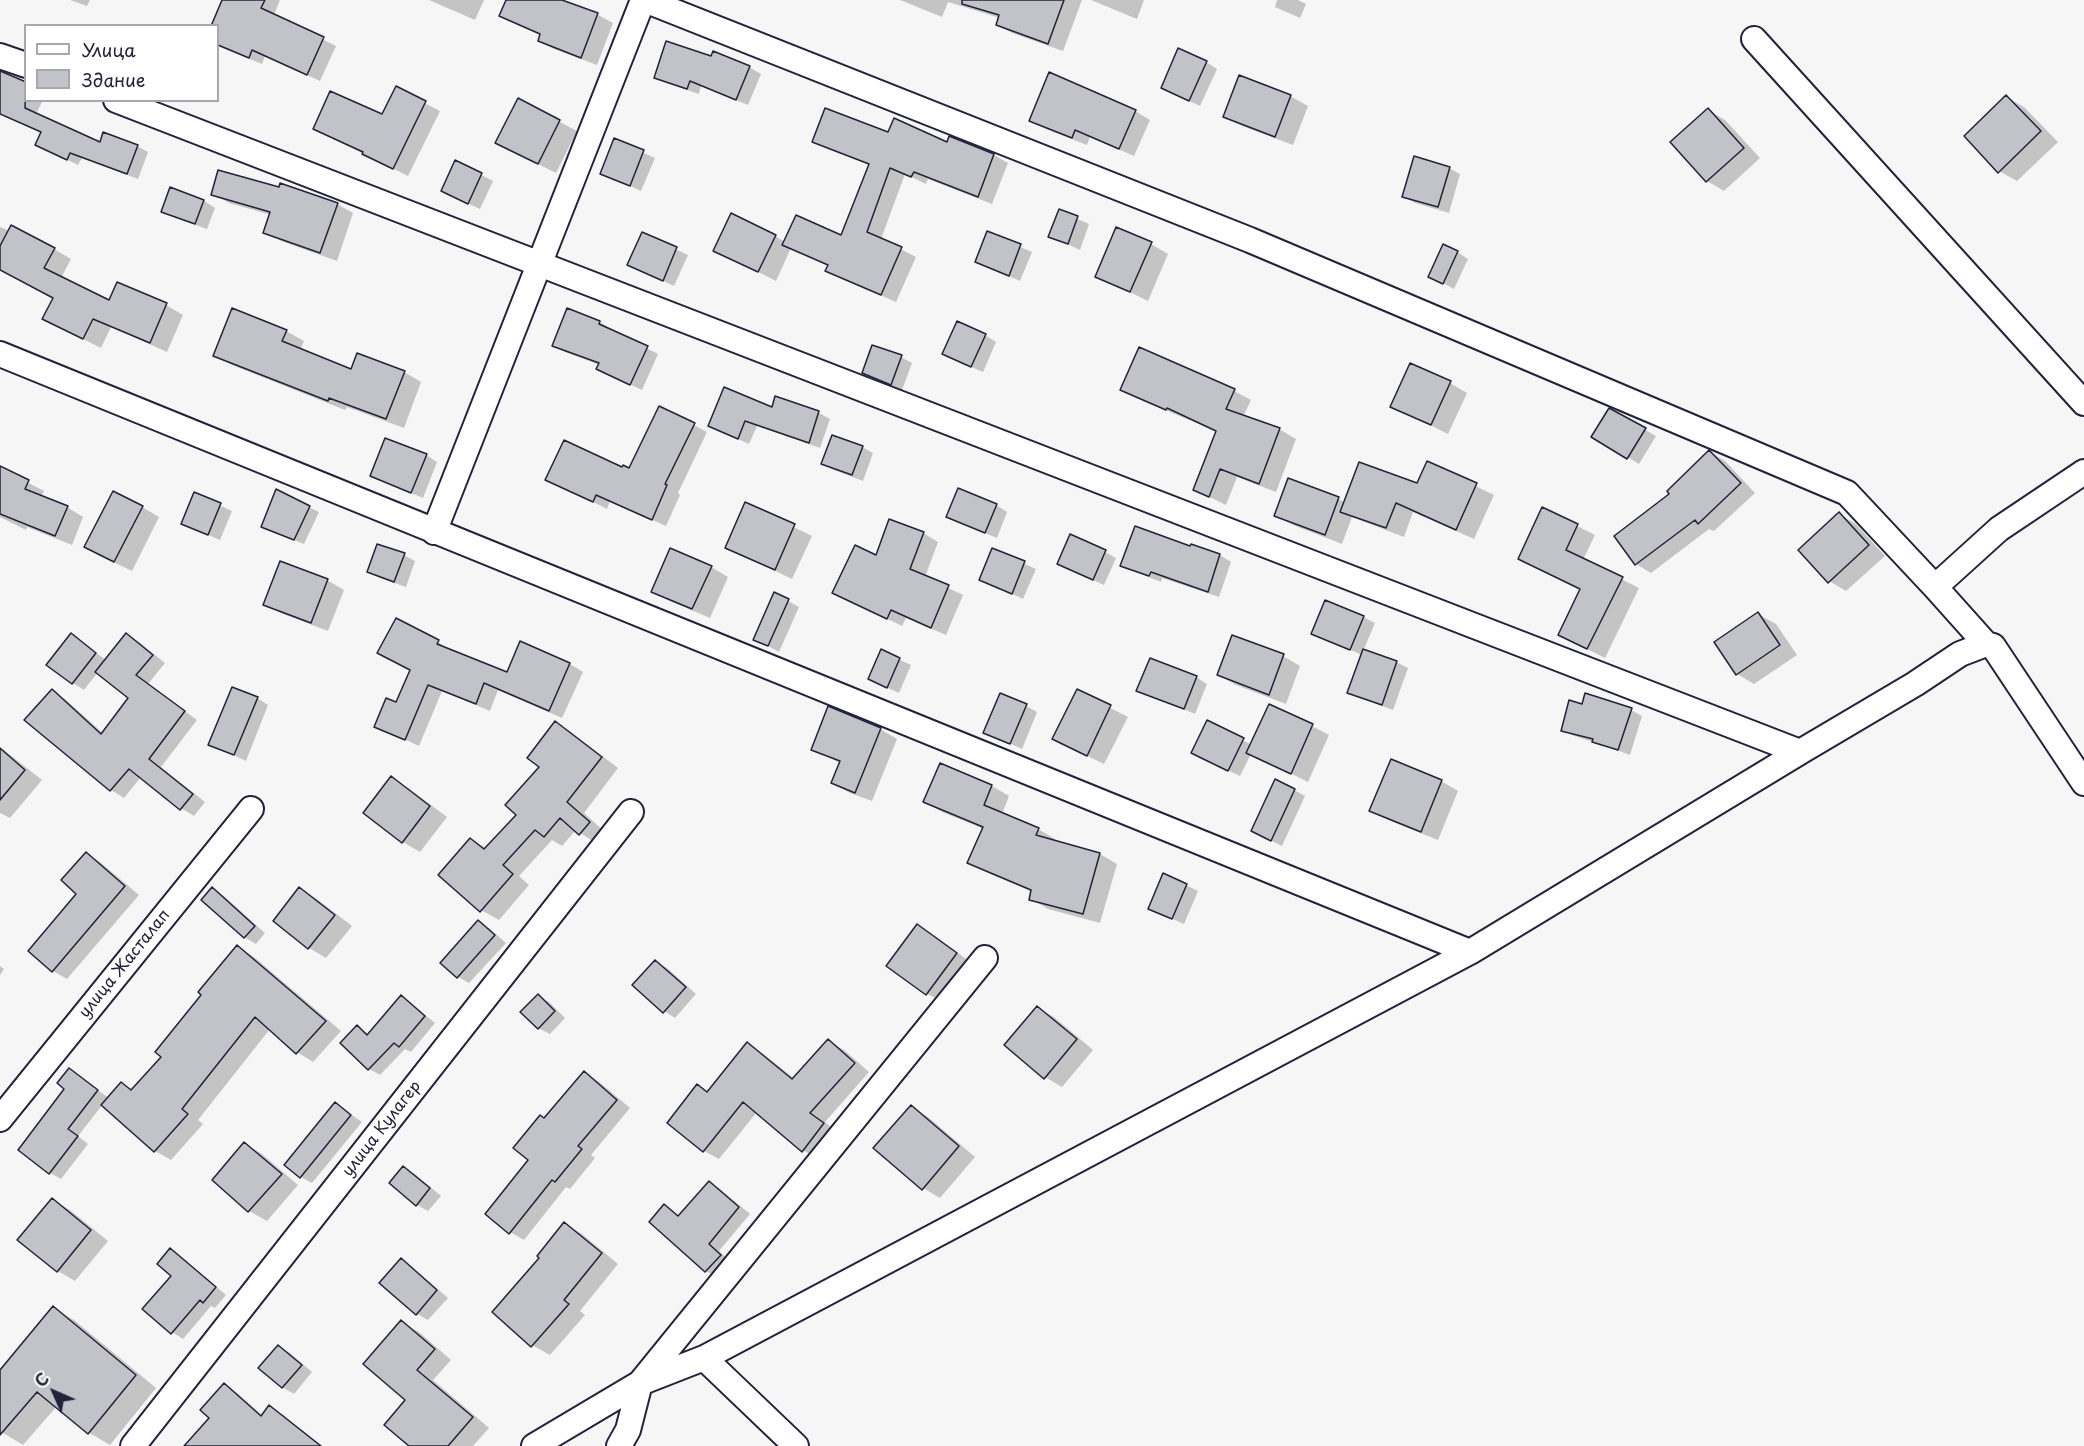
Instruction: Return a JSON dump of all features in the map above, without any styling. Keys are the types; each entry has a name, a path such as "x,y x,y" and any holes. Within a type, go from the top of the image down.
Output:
{"street":[{"path":"434,532 644,0 1250,240 1846,493 1986,644 1993,646 2084,783"},
{"path":"1754,39 2084,403"},
{"path":"0,56 24,64"},
{"path":"121,102 1800,752"},
{"path":"0,354 1470,952"},
{"path":"1935,587 1999,529 2084,471"},
{"path":"534,1446 640,1383 704,1358 1470,952 1915,684 1960,654 1986,644"},
{"name":"улица Жасталап","path":"0,1119 251,809"},
{"name":"улица Кулагер","path":"133,1446 631,812"},
{"path":"619,1446 628,1430 640,1383 985,958"},
{"path":"704,1358 796,1446"}],"building":[{"path":"222,0 265,0 261,8 324,37 307,75 252,50 249,58 219,45 219,24 212,24"},
{"path":"506,0 562,0 598,13 581,58 538,41 540,34 499,16"},
{"path":"962,0 1064,0 1048,44 996,25 999,15 962,4"},
{"path":"666,41 711,56 713,51 750,66 736,100 690,81 687,89 654,78"},
{"path":"1178,48 1207,61 1189,101 1161,88"},
{"path":"0,71 24,81 25,108 100,142 103,132 138,145 127,174 70,153 67,160 35,145 41,132 0,114"},
{"path":"1049,72 1136,110 1119,149 1075,130 1072,138 1029,121"},
{"path":"1239,75 1291,95 1275,137 1223,117"},
{"path":"396,86 426,101 393,169 313,129 330,91 382,114"},
{"path":"2006,95 2041,131 1998,173 1964,136"},
{"path":"518,98 560,120 538,164 495,143"},
{"path":"825,108 888,132 894,118 947,142 949,136 994,154 978,197 914,172 911,177 890,168 867,232 902,247 881,295 825,271 828,265 782,245 796,215 841,235 869,164 812,142"},
{"path":"1708,108 1744,148 1706,182 1670,142"},
{"path":"614,138 644,150 630,186 600,174"},
{"path":"1414,156 1450,167 1438,207 1402,197"},
{"path":"455,160 482,173 468,204 441,191"},
{"path":"218,170 279,187 280,183 338,203 320,253 263,233 270,212 211,195"},
{"path":"170,187 204,200 195,224 161,212"},
{"path":"1059,209 1078,216 1068,244 1048,237"},
{"path":"731,213 776,235 758,272 713,251"},
{"path":"11,225 55,248 44,268 109,300 117,282 167,303 150,343 93,319 83,339 42,319 53,298 0,270 0,246"},
{"path":"1116,227 1152,242 1130,292 1095,277"},
{"path":"987,231 1021,244 1009,276 975,262"},
{"path":"642,232 677,247 663,281 627,265"},
{"path":"1443,244 1458,251 1443,284 1428,277"},
{"path":"232,308 287,330 282,341 351,369 357,353 405,371 386,419 329,398 328,401 213,356"},
{"path":"567,308 600,321 599,324 648,346 630,385 596,369 599,363 552,346"},
{"path":"957,321 986,334 971,367 942,354"},
{"path":"872,345 902,355 891,385 862,373"},
{"path":"1139,347 1235,389 1226,409 1280,428 1259,484 1220,469 1209,497 1193,490 1216,431 1167,408 1166,410 1120,390"},
{"path":"1410,363 1451,381 1431,425 1390,407"},
{"path":"724,387 772,407 775,396 819,411 809,443 745,421 738,439 708,426"},
{"path":"659,406 695,423 665,484 667,485 652,520 596,495 593,502 545,480 564,440 622,467 623,465 629,468"},
{"path":"1609,408 1646,428 1627,459 1591,437"},
{"path":"832,435 863,446 852,475 821,464"},
{"path":"385,438 427,454 411,493 370,476"},
{"path":"1709,450 1741,483 1698,524 1695,520 1635,565 1614,536 1669,494 1667,491"},
{"path":"1427,461 1477,483 1456,530 1396,503 1386,528 1340,512 1359,462 1417,483"},
{"path":"0,466 29,480 25,489 68,506 55,536 0,514"},
{"path":"1288,478 1339,497 1325,535 1274,516"},
{"path":"958,488 997,504 985,533 946,517"},
{"path":"276,489 310,506 294,540 261,527"},
{"path":"113,491 143,506 114,562 84,547"},
{"path":"194,492 221,503 208,535 181,524"},
{"path":"745,502 795,524 775,570 725,548"},
{"path":"1542,507 1578,524 1566,550 1623,577 1587,649 1558,635 1580,589 1518,559"},
{"path":"1839,512 1869,545 1828,583 1798,550"},
{"path":"889,519 924,532 910,569 949,585 931,628 891,610 887,619 832,593 855,545 876,555"},
{"path":"1135,526 1220,554 1208,592 1151,572 1149,576 1120,566"},
{"path":"1070,534 1106,550 1093,580 1057,564"},
{"path":"377,544 405,553 394,582 367,572"},
{"path":"670,548 712,566 692,609 651,592"},
{"path":"992,548 1025,561 1012,594 979,580"},
{"path":"280,561 328,579 311,623 263,605"},
{"path":"774,592 789,599 768,646 753,640"},
{"path":"1325,600 1364,616 1350,650 1311,634"},
{"path":"1758,612 1780,645 1736,675 1714,642"},
{"path":"396,618 439,640 437,644 507,672 520,641 570,663 549,711 484,683 476,704 428,685 405,740 374,727 386,698 396,702 410,670 377,653"},
{"path":"71,633 96,653 72,684 46,665"},
{"path":"126,633 153,655 136,675 185,711 149,759 193,794 180,810 129,769 110,791 24,720 52,689 101,734 128,698 95,672"},
{"path":"1232,635 1284,654 1269,695 1217,675"},
{"path":"881,649 900,658 887,688 868,679"},
{"path":"1363,649 1397,661 1382,705 1347,693"},
{"path":"1150,658 1197,676 1184,709 1136,691"},
{"path":"232,687 258,697 234,755 208,745"},
{"path":"1077,689 1111,705 1087,756 1052,739"},
{"path":"1000,693 1027,704 1010,744 983,733"},
{"path":"1585,693 1632,708 1618,750 1592,742 1593,739 1561,731 1569,700 1582,704"},
{"path":"1269,704 1313,724 1291,774 1246,753"},
{"path":"828,706 881,728 855,793 831,783 840,761 811,750"},
{"path":"1207,720 1244,738 1228,771 1191,753"},
{"path":"555,721 602,757 567,802 590,822 579,835 560,818 544,837 535,830 503,865 513,874 480,912 438,875 470,838 484,849 516,815 505,805 539,767 527,758"},
{"path":"0,748 25,770 0,800"},
{"path":"1391,759 1442,780 1421,832 1369,811"},
{"path":"940,763 992,785 984,805 1039,828 1036,835 1100,853 1083,914 1029,900 1031,890 967,863 983,827 923,802"},
{"path":"391,776 430,806 402,843 363,813"},
{"path":"1275,779 1295,789 1271,841 1251,831"},
{"path":"86,852 125,886 52,972 28,951 76,894 61,880"},
{"path":"1163,873 1187,884 1172,919 1148,909"},
{"path":"212,887 255,926 244,938 201,900"},
{"path":"299,887 335,915 308,949 273,921"},
{"path":"478,920 495,935 457,978 440,963"},
{"path":"917,924 957,953 926,995 886,966"},
{"path":"237,945 326,1021 296,1054 255,1017 182,1109 188,1114 154,1152 101,1105 121,1082 131,1090 161,1057 155,1052 201,995 198,992"},
{"path":"655,960 686,987 663,1013 632,985"},
{"path":"538,994 555,1011 538,1029 520,1012"},
{"path":"401,995 425,1016 399,1047 394,1043 368,1070 340,1043 357,1025 367,1035"},
{"path":"1037,1006 1077,1039 1044,1079 1004,1045"},
{"path":"828,1039 855,1063 810,1113 824,1123 802,1152 743,1102 703,1152 667,1123 697,1084 707,1092 747,1042 792,1079"},
{"path":"69,1068 98,1090 68,1129 78,1136 49,1174 18,1150 64,1089 57,1083"},
{"path":"584,1071 617,1100 578,1146 582,1149 555,1182 552,1180 509,1234 485,1214 528,1160 513,1148 540,1115 544,1118"},
{"path":"335,1102 351,1115 300,1178 284,1165"},
{"path":"911,1105 959,1146 922,1190 873,1148"},
{"path":"244,1142 282,1174 248,1212 212,1180"},
{"path":"403,1166 430,1188 416,1206 389,1183"},
{"path":"709,1181 739,1207 709,1244 721,1255 705,1272 649,1222 664,1204 678,1216"},
{"path":"52,1198 91,1230 57,1272 17,1240"},
{"path":"564,1222 602,1253 564,1300 569,1304 531,1347 492,1312 539,1258 537,1256"},
{"path":"170,1248 216,1287 203,1303 200,1300 171,1334 142,1309 171,1276 157,1264"},
{"path":"401,1258 437,1290 416,1315 379,1283"},
{"path":"53,1306 136,1375 88,1434 37,1392 0,1435 0,1370"},
{"path":"401,1320 435,1349 417,1370 473,1417 448,1446 409,1446 384,1425 405,1400 363,1364"},
{"path":"278,1345 302,1365 282,1388 258,1368"},
{"path":"224,1383 261,1416 269,1405 321,1446 184,1446 209,1418 200,1410"}]}
